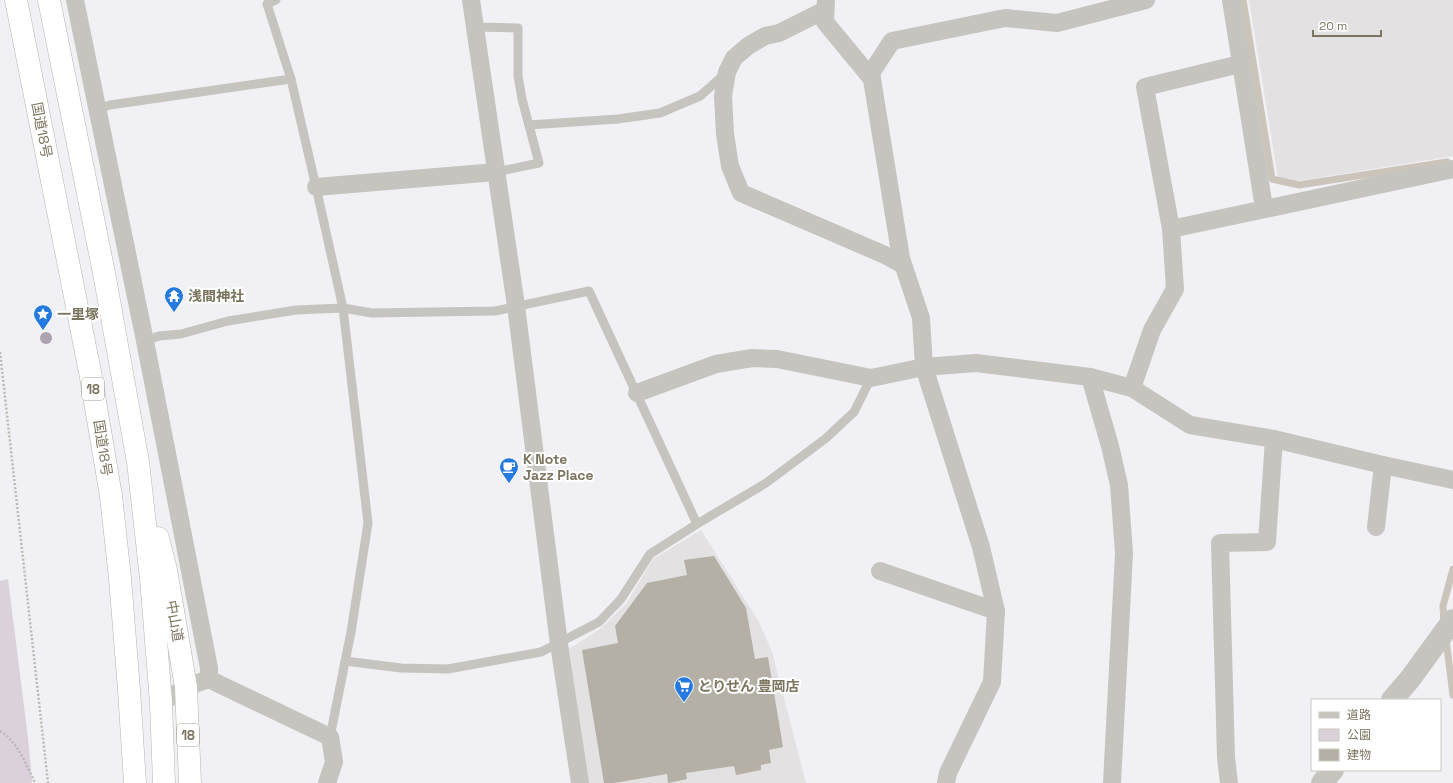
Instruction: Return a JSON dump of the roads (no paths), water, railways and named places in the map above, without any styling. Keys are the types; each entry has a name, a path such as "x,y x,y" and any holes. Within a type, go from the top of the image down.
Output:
{"highway":[{"name":"国道18号","path":"16,0 90,372 111,496 120,578 135,783"},
{"name":"18","path":"48,0 104,274 138,462 151,578 164,783"},
{"name":"中山道","path":"138,462 166,570 186,687 190,783"}],"street":[{"path":"75,0 145,341 208,668 208,679"},
{"path":"471,0 516,306 559,644 580,783"},
{"path":"946,783 948,774 992,682 996,611 981,547 924,367 921,318 903,265 900,251 871,74 892,41 1005,18 1057,23 1146,0"},
{"path":"1230,0 1264,208"},
{"path":"825,5 825,22 872,79"},
{"path":"825,5 779,33 765,36 748,46 734,58 727,72 723,96 725,134 730,166 740,193 885,255 903,265"},
{"path":"1132,388 1152,330 1175,289 1171,229 1145,87 1240,64"},
{"path":"1171,229 1453,169"},
{"path":"316,187 496,172"},
{"path":"637,392 716,364 752,358 777,359 871,378 924,367 976,363 1090,377 1132,388 1190,425 1274,439 1453,480"},
{"path":"1090,377 1110,446 1119,485 1124,553 1112,783"},
{"path":"1229,783 1226,757 1220,543 1267,542 1274,439"},
{"path":"1376,526 1383,465"},
{"path":"880,571 996,611"},
{"path":"1393,699 1410,679 1453,620"},
{"path":"160,703 186,687 208,679 330,737 334,762 327,783"},
{"path":"1322,783 1332,771"}],"lane":[{"path":"276,0 267,4 290,79 343,308 368,523 351,632 330,737"},
{"path":"475,27 518,28 518,76 522,100 539,163 496,172"},
{"path":"529,125 618,119 660,113 700,96 727,72"},
{"path":"97,108 290,79"},
{"path":"145,341 159,336 181,334 228,321 296,310 343,308 372,313 495,312 516,306 589,291 697,524"},
{"path":"345,661 401,668 448,669 541,652 559,644 599,622 621,599 650,554 766,483 824,438 854,412 871,378"}],"waterway":[{"path":"1243,0 1272,179 1299,185 1447,162"},
{"path":"1444,623 1443,606 1453,569"},
{"path":"1446,639 1453,695"}],"place":[{"name":"浅間神社","path":"174,313"},
{"name":"一里塚","path":"43,331"},
{"name":"K Note Jazz Place","path":"509,484"},
{"name":"とりせん 豊岡店","path":"684,703"}]}
